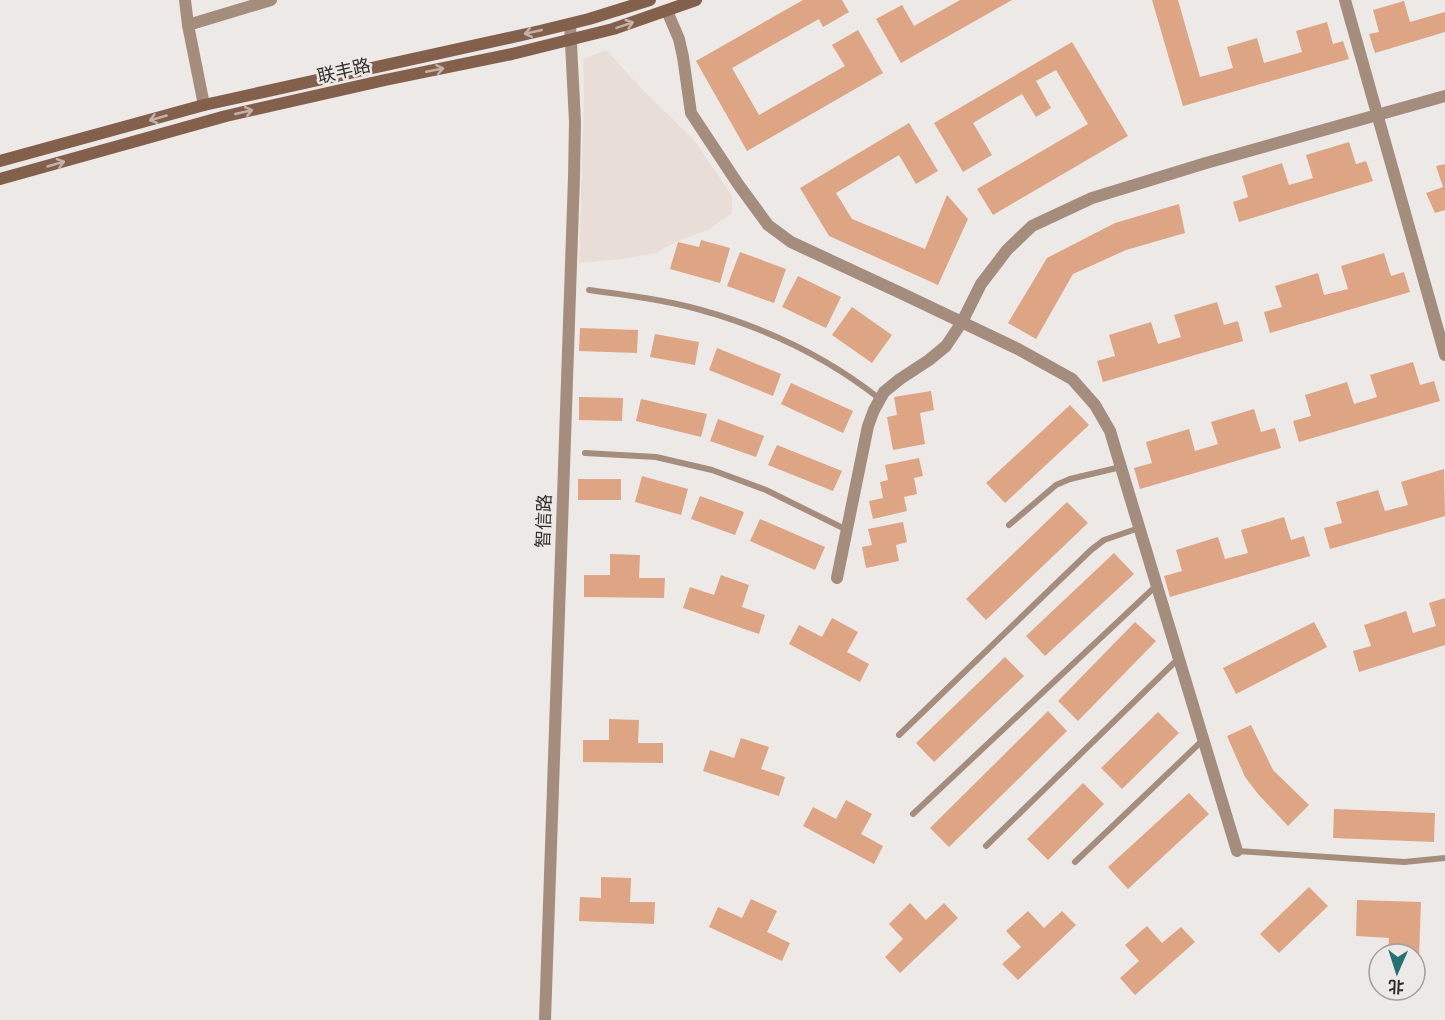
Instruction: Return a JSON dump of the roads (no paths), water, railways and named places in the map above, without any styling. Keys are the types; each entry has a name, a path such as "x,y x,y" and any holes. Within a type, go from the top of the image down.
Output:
{"main road":[{"name":"联丰路","path":"0,179 226,116 567,41 613,29 696,0"},
{"name":"联丰路","path":"0,161 204,105 566,25 645,1"}],"street":[{"path":"185,0 204,105"},
{"path":"188,25 272,0"},
{"path":"1345,0 1445,355"},
{"path":"667,11 679,39 691,113 768,225 791,242 1018,349 1072,379 1095,405 1110,431 1237,851"},
{"name":"智信路","path":"545,1020 574,177 575,122 566,25"},
{"name":"智信路","path":"537,1020 566,177 567,41"},
{"path":"837,578 868,426 880,399 884,392 946,346 962,322 981,284 1007,250 1032,226 1092,198 1206,163 1445,96"}],"lane":[{"path":"589,290 641,297 700,309 753,327 809,352 855,379 880,399"},
{"path":"585,453 656,457 712,470 766,490 847,531"},
{"path":"1009,525 1056,485 1070,478 1121,467"},
{"path":"899,735 1090,550 1104,540 1140,528"},
{"path":"913,814 1156,585"},
{"path":"986,846 1179,658"},
{"path":"1076,862 1203,739"},
{"path":"1237,851 1404,862 1445,858"}]}
